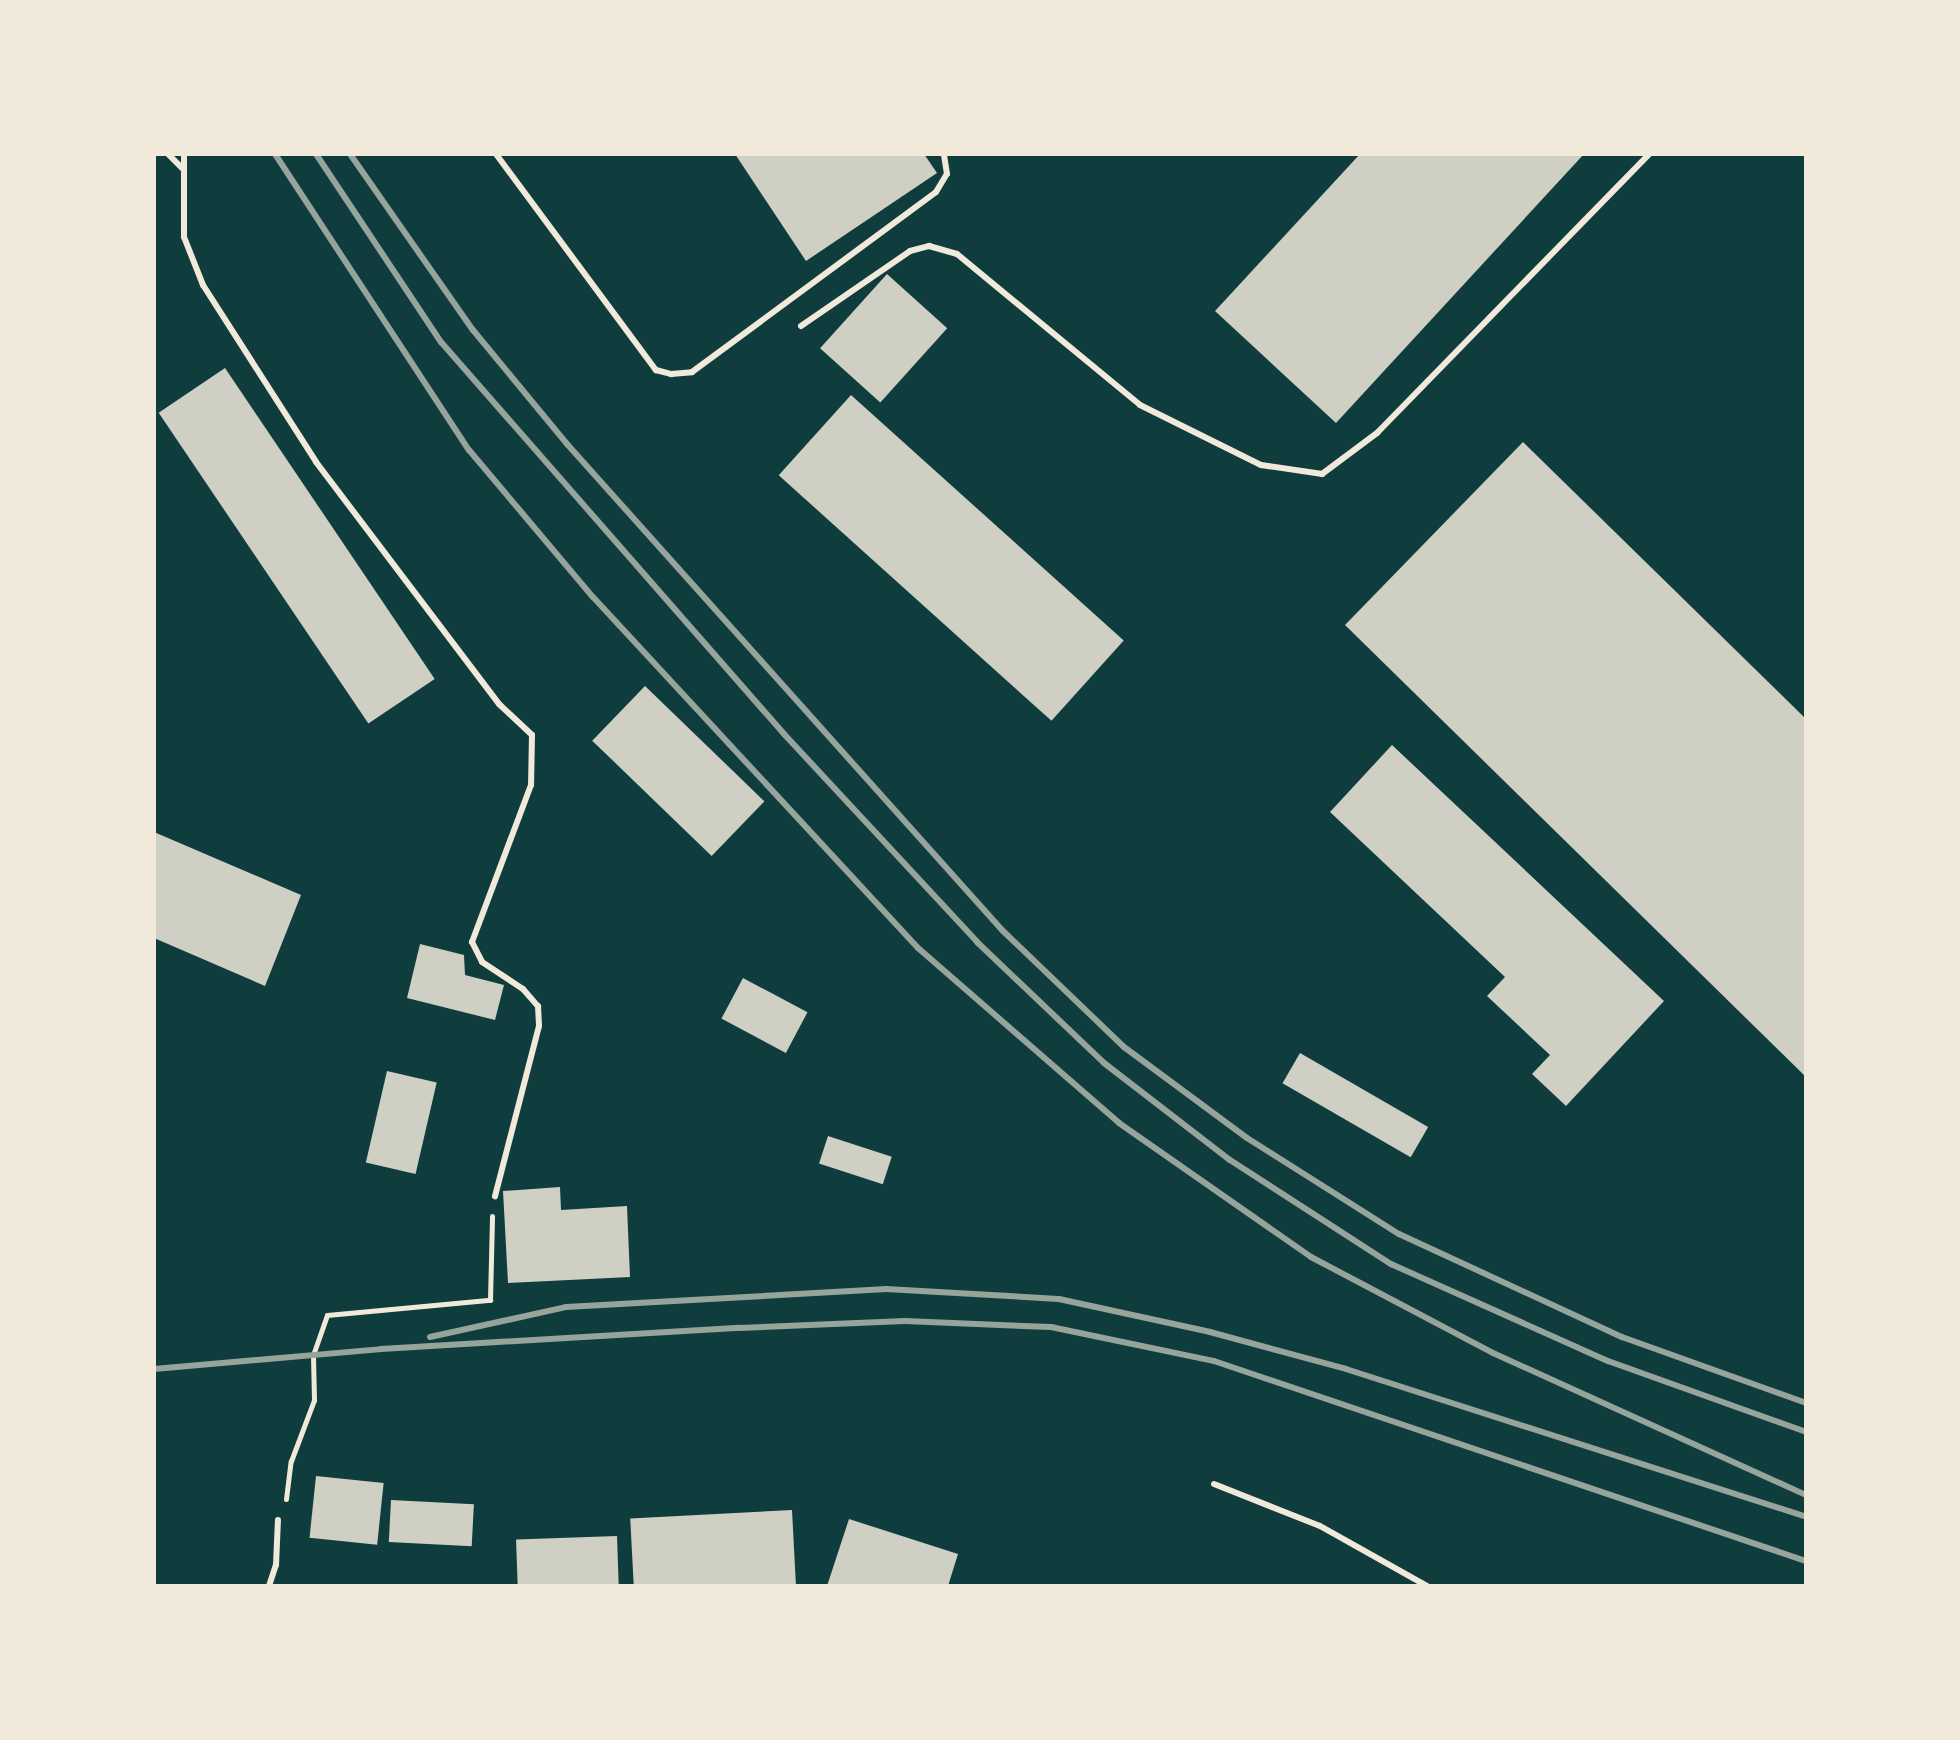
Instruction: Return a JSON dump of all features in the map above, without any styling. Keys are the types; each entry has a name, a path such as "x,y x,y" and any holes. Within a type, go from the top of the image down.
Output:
{"lane":[{"path":"168,154 183,169"},
{"path":"184,154 184,237 203,285 316,462 499,704 532,735 531,785 472,942 482,962 523,989 538,1006 539,1026 495,1196"},
{"path":"496,154 656,370 671,374 692,372 936,192 947,174 944,154"},
{"path":"801,326 910,251 929,246 957,254 1140,405 1261,465 1322,474 1377,433 1649,154"},
{"path":"1214,1484 1320,1526 1427,1586"},
{"path":"269,1586 276,1565 278,1520"}],"path":[{"path":"278,1520 291,1461 314,1400 313,1355 327,1315 490,1300 488,1238"}],"building":[{"path":"735,154 924,154 937,173 806,261"},
{"path":"1360,154 1584,154 1336,423 1215,311"},
{"path":"887,274 947,328 880,403 820,348"},
{"path":"225,368 435,679 368,724 159,413"},
{"path":"851,395 1124,641 1051,721 779,475"},
{"path":"1523,442 1806,719 1806,1077 1345,625"},
{"path":"645,686 764,801 712,856 592,741"},
{"path":"1392,745 1664,1001 1566,1106 1532,1074 1550,1055 1487,996 1505,977 1330,812"},
{"path":"154,832 301,895 265,986 154,938"},
{"path":"420,944 464,955 465,975 504,985 495,1020 407,998"},
{"path":"743,978 807,1012 786,1053 721,1019"},
{"path":"1300,1053 1428,1127 1411,1157 1282,1083"},
{"path":"387,1071 437,1082 416,1174 366,1163"},
{"path":"828,1136 892,1157 883,1184 819,1164"},
{"path":"560,1187 561,1210 627,1206 630,1277 508,1283 503,1191"},
{"path":"316,1476 384,1483 377,1545 310,1538"},
{"path":"391,1500 474,1504 472,1546 389,1542"},
{"path":"792,1510 796,1586 634,1586 630,1518"},
{"path":"849,1519 958,1554 948,1586 827,1586"},
{"path":"617,1536 619,1586 518,1586 516,1540"}],"railway":[{"path":"275,154 469,450 593,597 918,948 1119,1123 1311,1257 1493,1353 1806,1495"},
{"path":"316,154 441,342 784,734 977,942 1104,1063 1230,1160 1391,1264 1608,1361 1806,1432"},
{"path":"350,154 473,330 567,444 1002,930 1124,1047 1247,1138 1399,1234 1622,1337 1806,1403"},
{"path":"430,1337 566,1307 886,1289 1059,1299 1210,1332 1346,1369 1806,1517"},
{"path":"154,1369 381,1349 739,1328 905,1321 1051,1327 1214,1361 1806,1561"}]}
